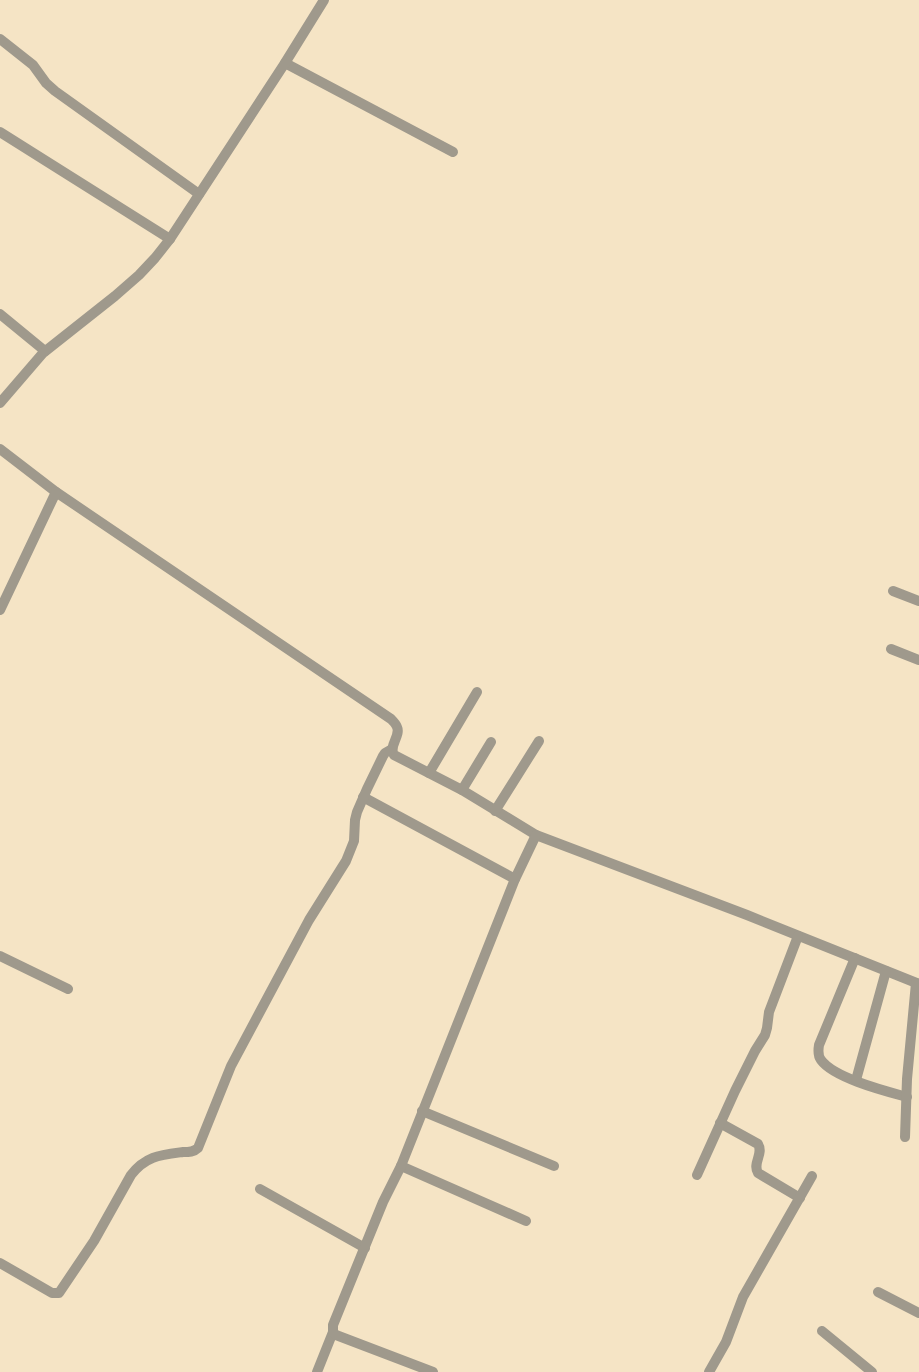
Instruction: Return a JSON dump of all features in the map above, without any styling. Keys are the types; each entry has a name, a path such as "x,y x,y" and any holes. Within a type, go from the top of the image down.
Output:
{"street":[{"path":"0,403 45,351 115,296 139,275 155,258 170,239 285,63 324,0"},
{"path":"0,39 33,65 46,83 55,91 199,194"},
{"path":"285,63 453,152"},
{"path":"0,132 170,239"},
{"path":"0,314 45,351"},
{"path":"0,449 56,492 384,713 397,726 398,730 398,734 392,749 383,756 363,797 355,820 354,841 346,861 309,920 231,1066 198,1148 192,1151 158,1155 145,1161 138,1167 131,1175 94,1241 59,1293 52,1293 0,1263"},
{"path":"0,610 56,492"},
{"path":"893,590 919,601"},
{"path":"891,649 919,660"},
{"path":"429,773 477,692"},
{"path":"495,811 539,741"},
{"path":"462,790 491,742"},
{"path":"392,749 394,754 462,790 536,835 855,958 917,984 911,1029 905,1137"},
{"path":"363,797 514,879"},
{"path":"317,1372 333,1332 333,1325 383,1202 401,1166 514,879 536,835"},
{"path":"697,1175 720,1123 755,1051 764,1036 767,1028 769,1012 798,936"},
{"path":"0,956 68,989"},
{"path":"855,958 819,1045 818,1052 826,1065 838,1073 875,1088 907,1097"},
{"path":"856,1080 886,971"},
{"path":"422,1111 554,1166"},
{"path":"720,1123 758,1144 760,1148 756,1166 758,1173 800,1198"},
{"path":"401,1166 526,1221"},
{"path":"709,1372 726,1342 744,1297 812,1176"},
{"path":"260,1188 365,1248"},
{"path":"878,1292 919,1313"},
{"path":"822,1331 872,1372"},
{"path":"333,1332 336,1335 433,1372"}]}
